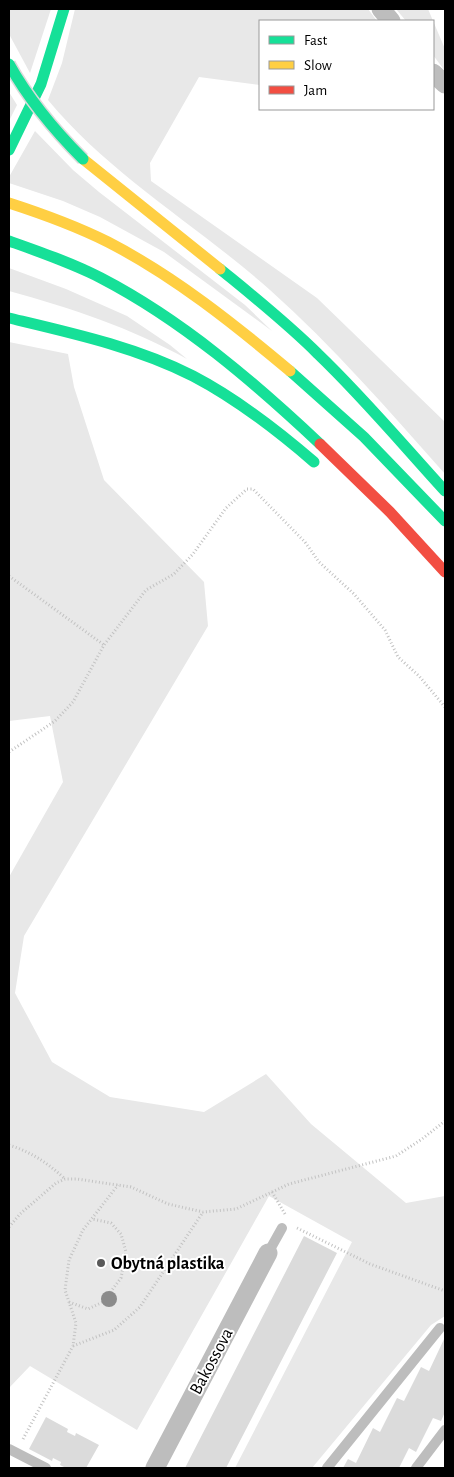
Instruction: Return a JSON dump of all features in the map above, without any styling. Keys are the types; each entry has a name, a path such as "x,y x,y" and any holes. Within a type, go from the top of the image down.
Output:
{"main road":[{"path":"9,150 41,84 64,9"},
{"path":"9,64 30,100 47,122 83,159 298,335 445,491"},
{"path":"9,203 50,216 92,234 139,260 182,288 276,358 364,437 415,487 445,521"},
{"path":"9,241 33,249 113,284 190,334 268,397 349,470 445,572"},
{"path":"9,318 84,337 146,356 177,368 211,386 260,419 321,468"},
{"path":"386,526 437,563"}],"street":[{"path":"381,9 390,20"},
{"path":"434,74 445,84"},
{"name":"Bakossova","path":"155,1468 268,1254"}],"lane":[{"path":"268,1254 284,1225"},
{"path":"327,1468 440,1328"},
{"path":"416,1468 445,1430"},
{"path":"12,1450 46,1468"}],"path":[{"path":"9,752 55,720 74,702 104,645 146,590 174,574 193,554 226,508 247,489 253,489 305,542 319,562 354,594 385,630 398,656 419,676 445,707"},
{"path":"9,576 104,645"},
{"path":"9,1227 20,1214 56,1183 65,1179 77,1178 131,1188 168,1204 202,1212 236,1209 289,1184 396,1156 445,1121"},
{"path":"9,1145 23,1149 48,1163 65,1179"},
{"path":"12,1450 73,1346 76,1323 65,1290 69,1260 83,1230 118,1186"},
{"path":"272,1192 284,1211 284,1225 370,1264 445,1291"},
{"path":"73,1346 114,1330 140,1307 202,1212"},
{"path":"68,1301 88,1309 103,1302 121,1278 126,1252 121,1234 110,1222 92,1219"}],"shaded area":[{"path":"9,9 51,9 30,73 9,34"},
{"path":"75,9 368,9 376,20 259,20 259,85 199,77 150,163 151,181 317,298 445,422 445,474 360,379 293,311 242,266 99,153 73,127 48,100 62,63"},
{"path":"396,9 428,9 433,20 405,20"},
{"path":"434,23 445,49 445,71 434,56"},
{"path":"9,92 17,105 9,121"},
{"path":"35,131 73,170 99,192 245,305 272,331 164,252 100,217 63,201 9,183 9,177"},
{"path":"9,268 66,289 127,316 187,359 122,328 55,304 9,291"},
{"path":"9,342 68,354 74,387 104,480 204,582 208,626 24,936 15,993 52,1062 110,1097 204,1112 266,1074 311,1124 406,1203 445,1196 445,1316 431,1325 312,1468 235,1468 352,1242 269,1196 137,1430 30,1366 9,1388 9,877 63,782 50,716 9,721"}],"building":[{"path":"304,1236 337,1253 226,1468 185,1468"},
{"path":"445,1337 445,1412 441,1421 433,1418 416,1452 409,1448 399,1468 343,1468 348,1459 356,1463 373,1428 380,1432 397,1398 404,1401 421,1367 429,1371"},
{"path":"46,1417 68,1429 67,1432 75,1436 76,1433 99,1445 86,1468 66,1468 60,1465 61,1462 53,1458 52,1461 29,1449"}],"traffic: fast":[{"path":"9,150 41,84 64,9"},
{"path":"9,64 43,114 83,159"},
{"path":"9,241 56,258 101,278 160,313 243,375 320,444"},
{"path":"220,269 282,321 335,370 445,491"},
{"path":"9,318 80,335 126,349 193,376 256,416 314,462"},
{"path":"290,371 364,437 445,521"}],"traffic: slow":[{"path":"83,159 220,269"},
{"path":"9,203 84,231 132,255 180,285 290,371"}],"traffic: jam":[{"path":"320,444 390,512 445,572"}],"place":[{"name":"Obytná plastika","path":"101,1263"}]}
